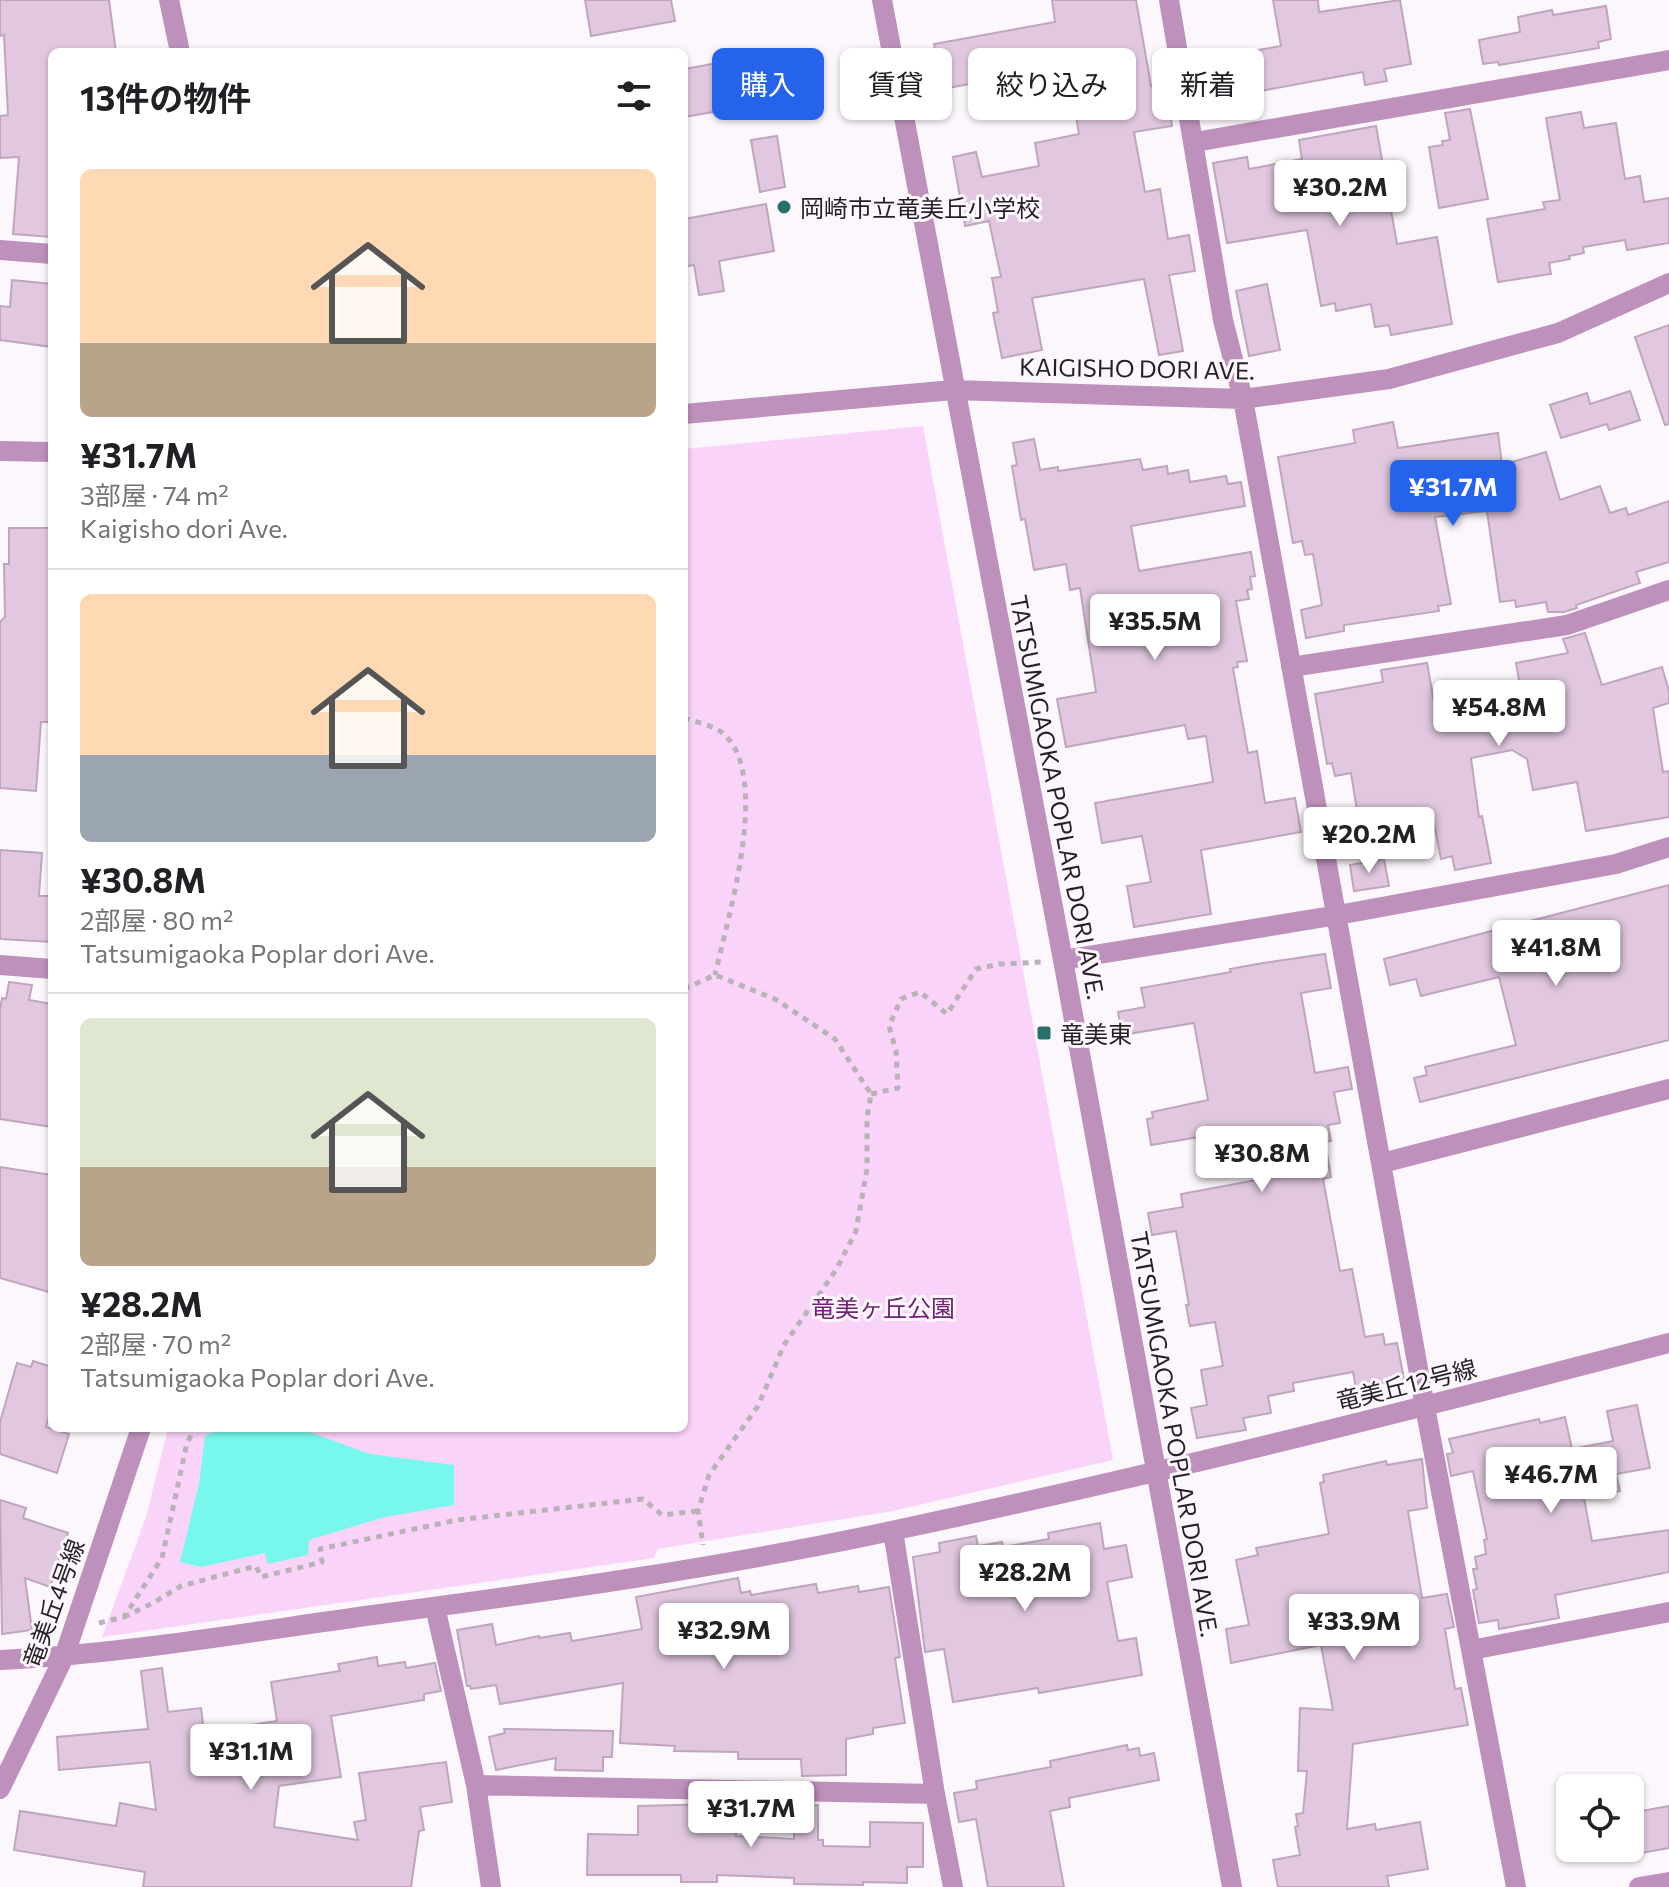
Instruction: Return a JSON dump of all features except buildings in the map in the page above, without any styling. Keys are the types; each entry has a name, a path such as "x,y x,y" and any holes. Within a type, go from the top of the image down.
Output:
{"street":[{"path":"169,0 179,48"},
{"name":"TATSUMIGAOKA POPLAR DORI AVE.","path":"882,0 953,390 1063,960 1232,1887"},
{"path":"1169,0 1223,320 1243,399 1425,1407 1516,1887"},
{"path":"1195,142 1669,60"},
{"path":"0,250 48,254"},
{"name":"KAIGISHO DORI AVE.","path":"688,414 953,390 1243,399 1389,379 1558,333 1669,283"},
{"path":"0,451 48,452"},
{"path":"1291,667 1567,625 1669,590"},
{"path":"1063,960 1338,915 1616,864 1669,847"},
{"path":"0,965 48,969"},
{"path":"1382,1163 1669,1089"},
{"name":"竜美丘12号線","path":"0,1660 64,1657 435,1607 707,1565 893,1531 1425,1407 1669,1343"},
{"name":"竜美丘4号線","path":"0,1789 64,1657 140,1432"},
{"path":"893,1531 953,1887"},
{"path":"435,1607 476,1785 491,1887"},
{"path":"1471,1650 1669,1612"},
{"path":"476,1785 935,1794"},
{"path":"1639,1887 1669,1882"}],"path":[{"path":"688,720 723,733 737,753 745,791 745,837 715,975"},
{"path":"871,1094 898,1088 896,1051 889,1026 901,999 920,992 947,1014 976,969 1000,964 1063,960"},
{"path":"688,987 715,975 775,999 835,1039 871,1094 867,1117 867,1169 856,1231 836,1270 784,1345 758,1406 709,1475 698,1511 707,1565"},
{"path":"124,1617 162,1558 187,1443 193,1432"},
{"path":"64,1657 99,1623 124,1617 181,1586 256,1566 261,1577 322,1562 320,1549 457,1520 643,1499 662,1515 698,1511"}],"green space":[{"name":"竜美ヶ丘公園","path":"923,426 1113,1460 893,1511 658,1549 654,1558 102,1637 146,1517 167,1432 688,1432 688,449"}],"shaded area":[{"path":"214,1432 309,1432 370,1454 454,1465 454,1505 385,1517 309,1540 308,1555 268,1564 265,1553 201,1567 180,1562 199,1484 205,1436"}],"place":[{"name":"岡崎市立竜美丘小学校","path":"784,207"},
{"name":"竜美東","path":"1044,1033"}]}
